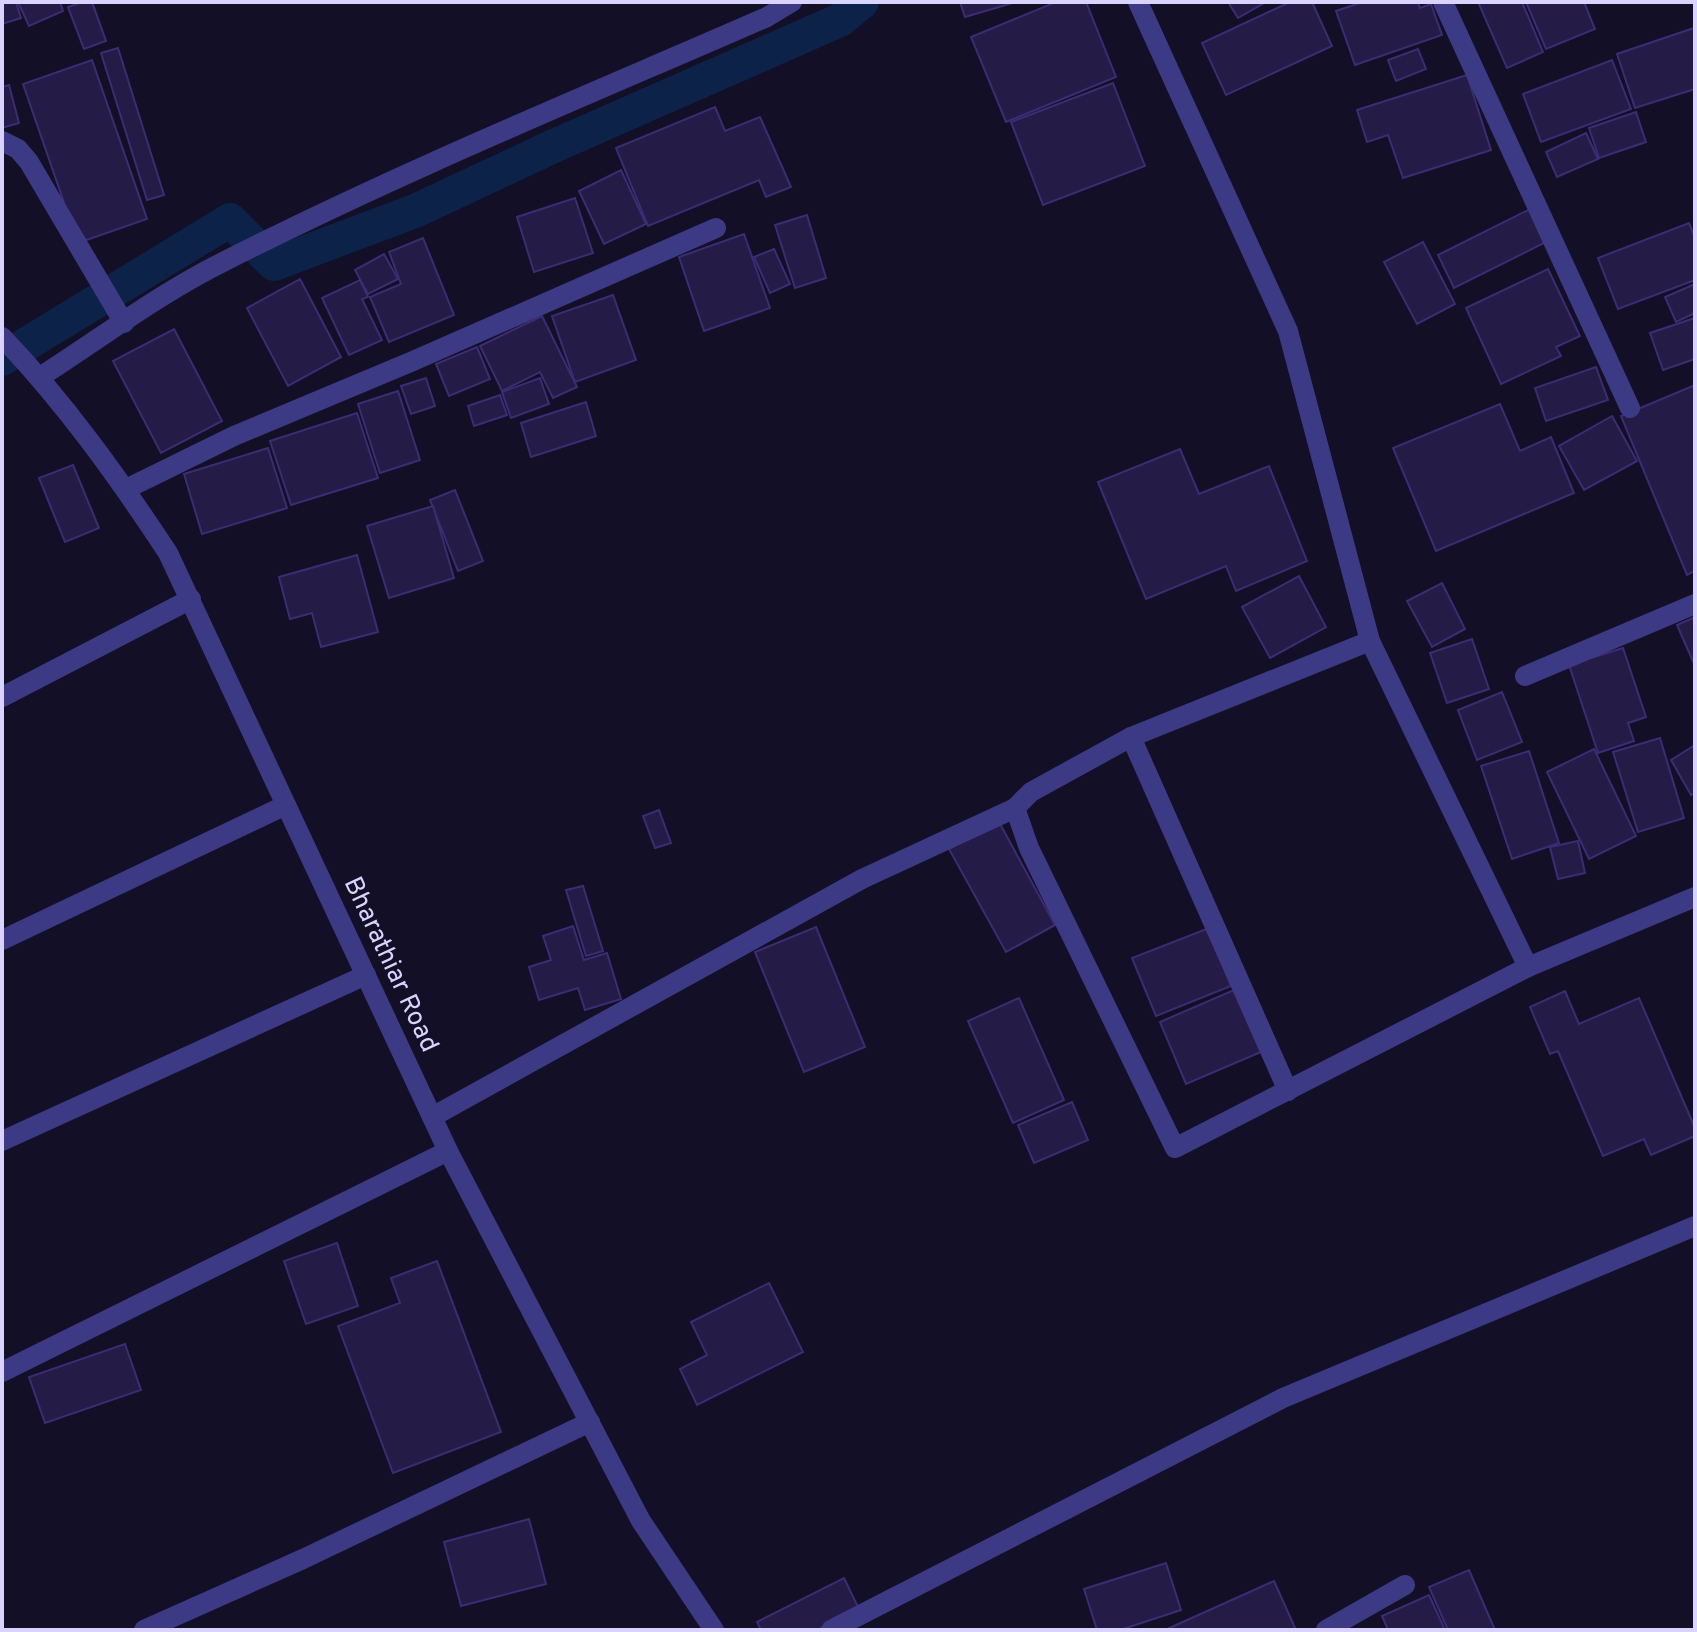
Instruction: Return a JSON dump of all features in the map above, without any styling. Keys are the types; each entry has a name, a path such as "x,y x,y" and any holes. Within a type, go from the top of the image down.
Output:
{"street":[{"path":"40,377 144,308 224,261 352,198 763,9 792,2"},
{"path":"1138,2 1288,331 1370,641 1528,967"},
{"path":"1443,2 1630,408"},
{"path":"2,141 18,149 29,162 124,321"},
{"path":"126,489 234,436 716,228"},
{"name":"Bharathiar Road","path":"2,337 40,377 126,489 168,553 448,1151 641,1521 714,1630"},
{"path":"2,697 191,599"},
{"path":"1525,676 1695,604"},
{"path":"432,1117 862,879 1015,808 1031,792 1131,737 1370,641"},
{"path":"1131,737 1288,1091"},
{"path":"2,940 286,805"},
{"path":"1015,808 1029,848 1175,1148 1528,967 1695,897"},
{"path":"2,1141 366,975"},
{"path":"2,1372 448,1151"},
{"path":"831,1630 1283,1398 1695,1226"},
{"path":"144,1630 303,1559 590,1422"},
{"path":"1326,1630 1405,1585"}],"building":[{"path":"2,2 16,2 21,18 2,24"},
{"path":"18,2 60,2 63,11 29,26"},
{"path":"92,2 106,41 84,49 68,7"},
{"path":"960,2 1016,2 965,17"},
{"path":"1056,2 1086,2 1116,77 1006,122 971,37"},
{"path":"1228,2 1266,2 1238,18"},
{"path":"1290,2 1312,2 1332,46 1226,95 1202,43"},
{"path":"1363,2 1418,2 1420,8 1431,4 1442,35 1355,65 1336,11"},
{"path":"1478,2 1522,2 1543,52 1507,68"},
{"path":"1526,2 1584,2 1595,29 1546,49"},
{"path":"1694,28 1695,89 1635,108 1617,54"},
{"path":"118,48 164,195 147,200 101,53"},
{"path":"1418,49 1426,69 1396,81 1388,60"},
{"path":"92,60 147,219 78,243 23,84"},
{"path":"1612,60 1631,109 1541,142 1523,94"},
{"path":"1467,75 1491,150 1403,178 1388,135 1367,142 1357,110"},
{"path":"1113,83 1145,166 1043,205 1011,122"},
{"path":"9,85 19,123 2,128 2,87"},
{"path":"715,107 725,131 760,117 791,187 766,197 759,180 648,226 616,148"},
{"path":"1636,112 1646,142 1599,158 1589,128"},
{"path":"1586,133 1598,159 1557,177 1546,152"},
{"path":"621,170 646,224 604,244 579,191"},
{"path":"575,198 593,253 534,272 517,217"},
{"path":"1530,209 1546,242 1454,288 1438,255"},
{"path":"807,215 826,278 795,288 775,225"},
{"path":"1689,223 1695,238 1695,280 1618,309 1598,258"},
{"path":"744,234 770,308 704,331 679,257"},
{"path":"423,238 454,315 389,342 370,297 401,284 389,252"},
{"path":"1423,242 1455,304 1417,324 1384,262"},
{"path":"774,249 790,284 770,293 754,257"},
{"path":"384,254 398,279 368,294 355,270"},
{"path":"1548,269 1580,336 1556,347 1561,356 1501,384 1466,308"},
{"path":"300,279 341,357 288,386 247,308"},
{"path":"360,280 368,297 362,299 382,340 349,355 322,298"},
{"path":"1695,284 1695,313 1676,322 1665,297"},
{"path":"613,295 636,360 575,382 552,316"},
{"path":"542,316 577,387 553,398 540,372 502,391 480,346"},
{"path":"1695,318 1695,359 1663,370 1650,333"},
{"path":"174,329 222,421 161,453 113,361"},
{"path":"477,347 490,379 449,396 436,364"},
{"path":"1596,367 1608,400 1546,421 1535,388"},
{"path":"426,378 435,406 411,414 401,386"},
{"path":"540,378 549,404 511,418 502,392"},
{"path":"1695,385 1695,571 1687,575 1621,416"},
{"path":"398,391 420,460 380,473 358,404"},
{"path":"500,395 507,415 474,426 468,406"},
{"path":"586,402 596,436 531,457 521,423"},
{"path":"1500,404 1520,451 1551,437 1574,493 1436,551 1393,448"},
{"path":"357,413 378,478 291,505 270,441"},
{"path":"1612,416 1637,461 1584,490 1559,446"},
{"path":"268,448 287,508 202,534 184,474"},
{"path":"1180,449 1199,494 1269,466 1307,561 1236,591 1226,566 1146,599 1098,482"},
{"path":"73,465 99,528 65,542 39,478"},
{"path":"455,490 483,561 458,571 430,500"},
{"path":"433,506 454,578 389,598 367,526"},
{"path":"357,555 378,632 321,647 312,613 290,619 279,577"},
{"path":"1299,576 1326,627 1270,658 1242,607"},
{"path":"1442,583 1465,629 1432,647 1407,601"},
{"path":"1695,617 1695,666 1677,625"},
{"path":"1472,639 1489,689 1447,703 1430,653"},
{"path":"1623,648 1646,717 1628,723 1634,741 1598,753 1569,665"},
{"path":"1502,692 1522,742 1477,760 1458,710"},
{"path":"1660,738 1684,818 1638,832 1613,752"},
{"path":"1695,745 1695,793 1691,795 1671,760"},
{"path":"1594,749 1636,836 1589,859 1547,772"},
{"path":"1529,751 1559,843 1512,859 1481,766"},
{"path":"659,810 671,843 655,848 643,816"},
{"path":"999,822 1055,925 1006,952 949,849"},
{"path":"1578,841 1585,873 1558,879 1550,847"},
{"path":"583,886 603,951 586,956 566,890"},
{"path":"573,926 584,960 607,953 621,999 585,1010 578,988 539,1000 529,967 551,960 543,936"},
{"path":"816,927 865,1047 804,1072 755,952"},
{"path":"1209,928 1231,986 1156,1016 1132,958"},
{"path":"1234,990 1261,1052 1186,1084 1160,1022"},
{"path":"1565,991 1579,1024 1639,998 1695,1128 1695,1136 1651,1155 1644,1139 1603,1156 1558,1051 1550,1054 1530,1007"},
{"path":"1019,998 1064,1100 1013,1123 968,1021"},
{"path":"1072,1102 1088,1140 1034,1163 1018,1125"},
{"path":"337,1243 358,1306 306,1324 284,1261"},
{"path":"437,1261 501,1432 393,1473 338,1326 400,1303 391,1278"},
{"path":"769,1283 803,1352 697,1405 680,1369 707,1355 691,1322"},
{"path":"125,1344 141,1390 45,1423 29,1377"},
{"path":"529,1519 546,1584 461,1606 444,1542"},
{"path":"1166,1563 1181,1610 1120,1630 1097,1630 1084,1589"},
{"path":"1469,1570 1495,1630 1448,1630 1429,1587"},
{"path":"844,1578 859,1609 817,1630 761,1630 757,1622"},
{"path":"1274,1581 1296,1630 1165,1630"},
{"path":"1429,1595 1445,1630 1388,1630 1382,1616"}],"waterway":[{"path":"2,359 230,220 274,264 415,211 556,145 840,20 862,2"}]}
